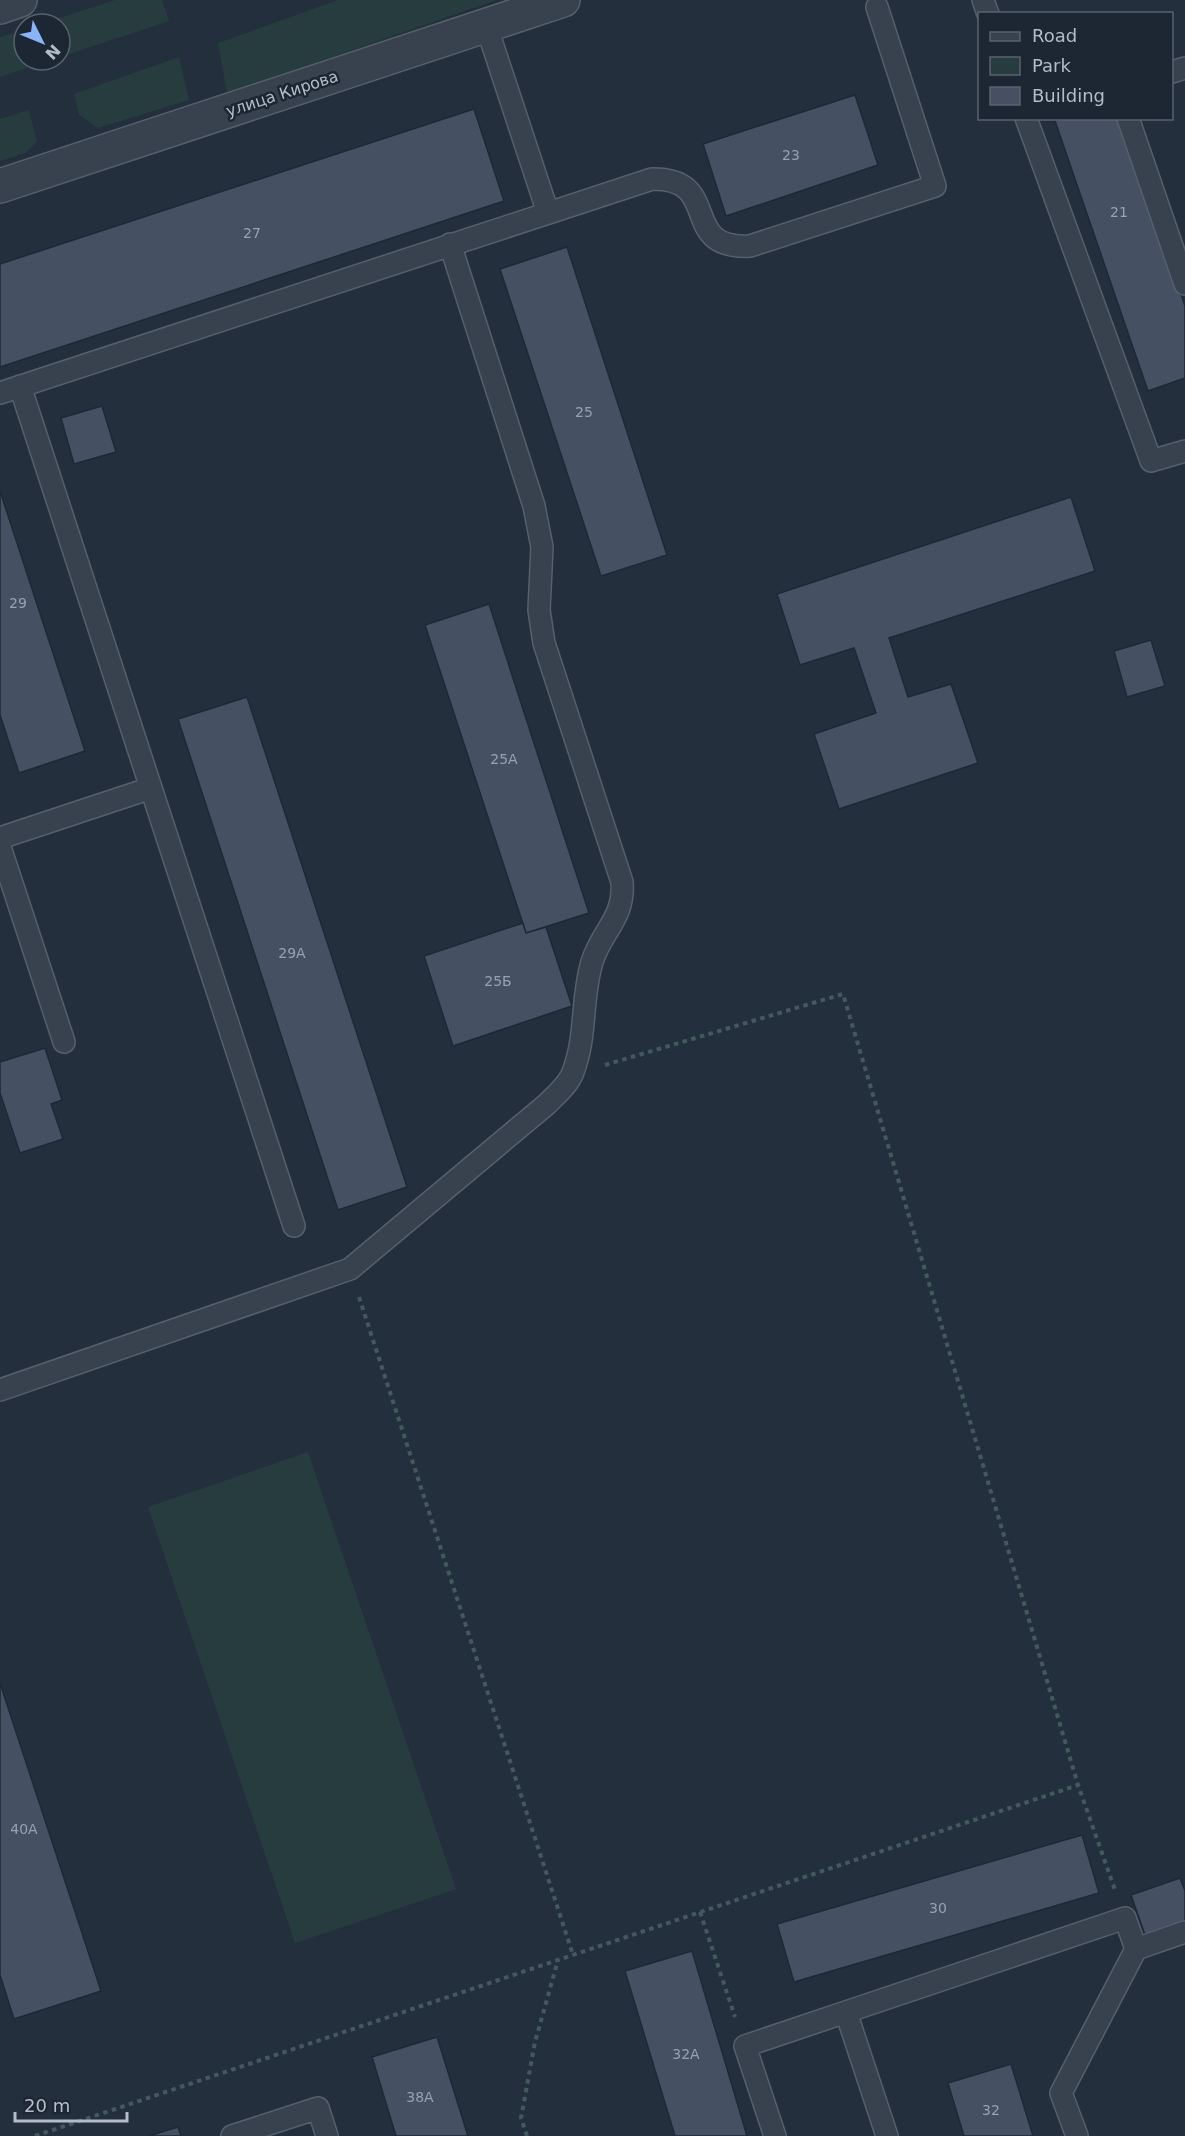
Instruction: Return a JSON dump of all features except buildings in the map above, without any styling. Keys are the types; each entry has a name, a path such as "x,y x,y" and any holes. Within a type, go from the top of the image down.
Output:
{"street":[{"path":"0,6 20,0"},
{"name":"улица Кирова","path":"0,186 563,0"}],"lane":[{"path":"294,1226 151,788 10,389 652,179 677,182 688,190 696,199 707,231 714,238 734,247 750,246 935,186 877,7"},
{"path":"486,25 548,213"},
{"path":"1027,120 1151,461 1185,451"},
{"path":"1129,120 1185,284"},
{"path":"0,1390 350,1269 547,1104 572,1074 583,1033 591,965 601,940 618,915 622,904 622,882 544,643 539,610 542,547 534,506 450,244"},
{"path":"0,838 151,788"},
{"path":"0,847 64,1042"},
{"path":"775,2136 745,2046 1125,1918 1136,1949"},
{"path":"1077,2136 1061,2093 1136,1949 1185,1932"},
{"path":"846,2012 887,2136"},
{"path":"232,2136 318,2108 327,2136"}],"path":[{"path":"572,1074 843,994 1078,1785 1125,1918"},
{"path":"350,1269 573,1955"},
{"path":"35,2136 1078,1785"},
{"path":"700,1912 745,2046"},
{"path":"527,2136 521,2118 535,2042 558,1960"}],"green space":[{"path":"115,0 162,0 169,21 72,53 72,14"},
{"path":"338,0 497,0 227,93 218,43"},
{"path":"12,34 12,72 15,72 0,77 0,37"},
{"path":"179,57 189,100 98,128 79,115 74,94"},
{"path":"29,110 37,142 25,153 0,161 0,119"},
{"path":"308,1452 456,1889 295,1943 148,1507"}]}
